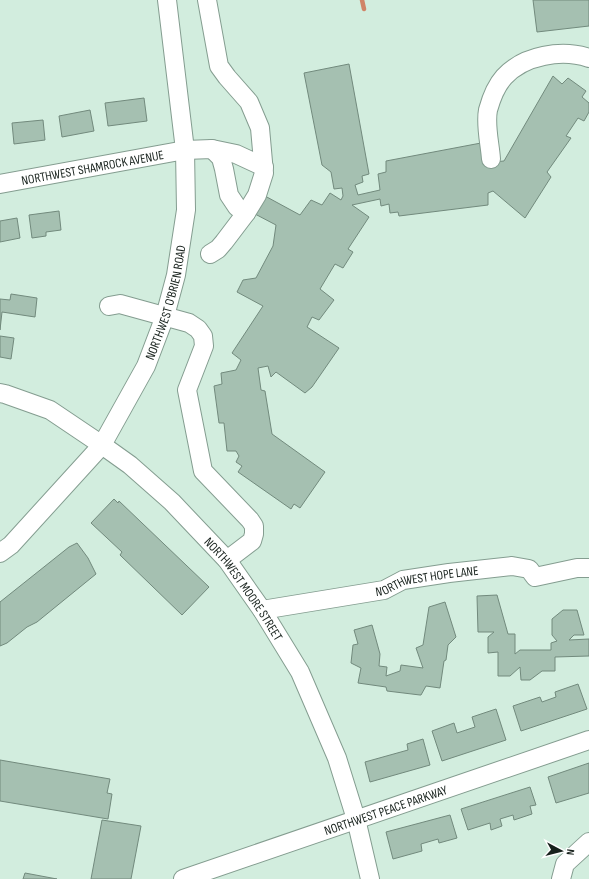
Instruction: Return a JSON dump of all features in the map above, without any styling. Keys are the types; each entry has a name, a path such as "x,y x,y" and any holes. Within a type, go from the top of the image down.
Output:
{"street":[{"name":"NORTHWEST O'BRIEN ROAD","path":"0,553 11,545 102,445 146,366 165,316 176,275 186,210 185,150 167,0"},
{"path":"207,0 219,66 226,77 249,102 260,128 264,167 264,173 256,195 246,213 218,249 210,254"},
{"path":"491,159 488,112 494,93 504,78 516,67 528,60 545,56 567,54 589,58"},
{"name":"NORTHWEST SHAMROCK AVENUE","path":"0,184 185,150 212,149 236,154 264,167"},
{"path":"212,149 220,158 224,169 229,195 237,207 246,213"},
{"path":"109,306 120,304 189,323 198,329 203,336 204,346 187,390 203,471 254,526 252,541 228,560"},
{"name":"NORTHWEST MOORE STREET","path":"0,393 50,410 130,465 172,502 228,560 262,610 300,672 337,758 356,819 370,879"},
{"name":"NORTHWEST HOPE LANE","path":"262,610 384,590 403,580 449,573 512,566 529,569 535,577 577,568 589,568"},
{"name":"NORTHWEST PEACE PARKWAY","path":"183,879 589,740"},
{"path":"562,879 565,864 589,842"}],"building":[{"path":"533,0 589,0 589,26 537,32"},
{"path":"349,64 369,174 362,176 363,182 355,185 358,195 380,190 378,174 386,172 386,161 481,143 483,163 504,161 553,76 562,84 568,78 586,91 582,97 589,103 589,112 584,121 578,118 566,136 571,138 547,172 551,177 525,218 493,191 488,193 488,205 399,216 398,212 390,213 389,204 381,206 380,199 352,205 369,217 348,249 353,252 343,268 335,264 320,289 334,300 319,320 312,317 307,327 339,348 312,387 305,393 276,372 271,377 268,366 258,368 261,390 265,391 272,434 325,472 300,508 294,504 291,509 238,472 242,466 236,462 239,456 236,451 227,451 224,423 219,423 214,386 222,384 221,373 236,370 241,360 232,353 263,306 237,292 243,280 256,278 273,246 276,225 255,214 265,196 300,215 311,200 322,205 330,193 341,200 343,196 342,188 334,189 331,172 322,165 304,73"},
{"path":"144,98 147,121 108,126 105,103"},
{"path":"90,110 94,131 62,137 59,116"},
{"path":"43,120 45,140 14,144 12,123"},
{"path":"59,211 61,230 46,232 46,236 32,238 29,215"},
{"path":"17,218 20,238 0,242 0,221"},
{"path":"11,294 37,298 35,317 2,312 0,330 0,299 10,300"},
{"path":"0,336 14,338 11,359 0,357"},
{"path":"114,499 118,503 119,501 209,587 182,615 120,555 122,552 91,523"},
{"path":"77,543 88,558 96,574 37,622 27,627 7,643 0,646 0,602 69,547"},
{"path":"497,595 508,634 515,634 515,654 520,650 551,650 551,643 557,641 552,635 552,619 563,610 577,610 584,635 574,635 569,640 589,639 589,656 555,657 555,671 542,671 530,680 521,680 520,667 510,676 498,676 498,652 488,653 488,637 494,632 478,632 477,596"},
{"path":"445,602 456,637 448,645 440,688 426,686 420,695 387,691 386,687 358,683 361,668 351,663 353,645 358,644 354,630 372,625 380,654 379,666 387,667 386,676 400,671 401,665 423,668 416,648 423,645 429,607"},
{"path":"578,684 587,709 521,731 513,706 540,697 542,702 556,697 555,692"},
{"path":"496,709 506,740 442,761 432,731 454,723 457,733 475,727 472,717"},
{"path":"423,739 430,765 370,782 365,762 408,750 407,744"},
{"path":"0,760 110,779 107,793 112,794 108,819 0,801"},
{"path":"589,763 589,793 556,803 548,777"},
{"path":"530,787 536,805 530,806 532,814 514,820 513,815 500,819 502,826 491,830 490,823 468,830 461,809"},
{"path":"450,815 457,838 439,843 438,839 421,844 422,851 393,859 386,832"},
{"path":"102,820 141,826 131,879 91,879"},
{"path":"25,873 57,879 23,879"}],"waterway":[{"path":"362,0 364,9"}]}
